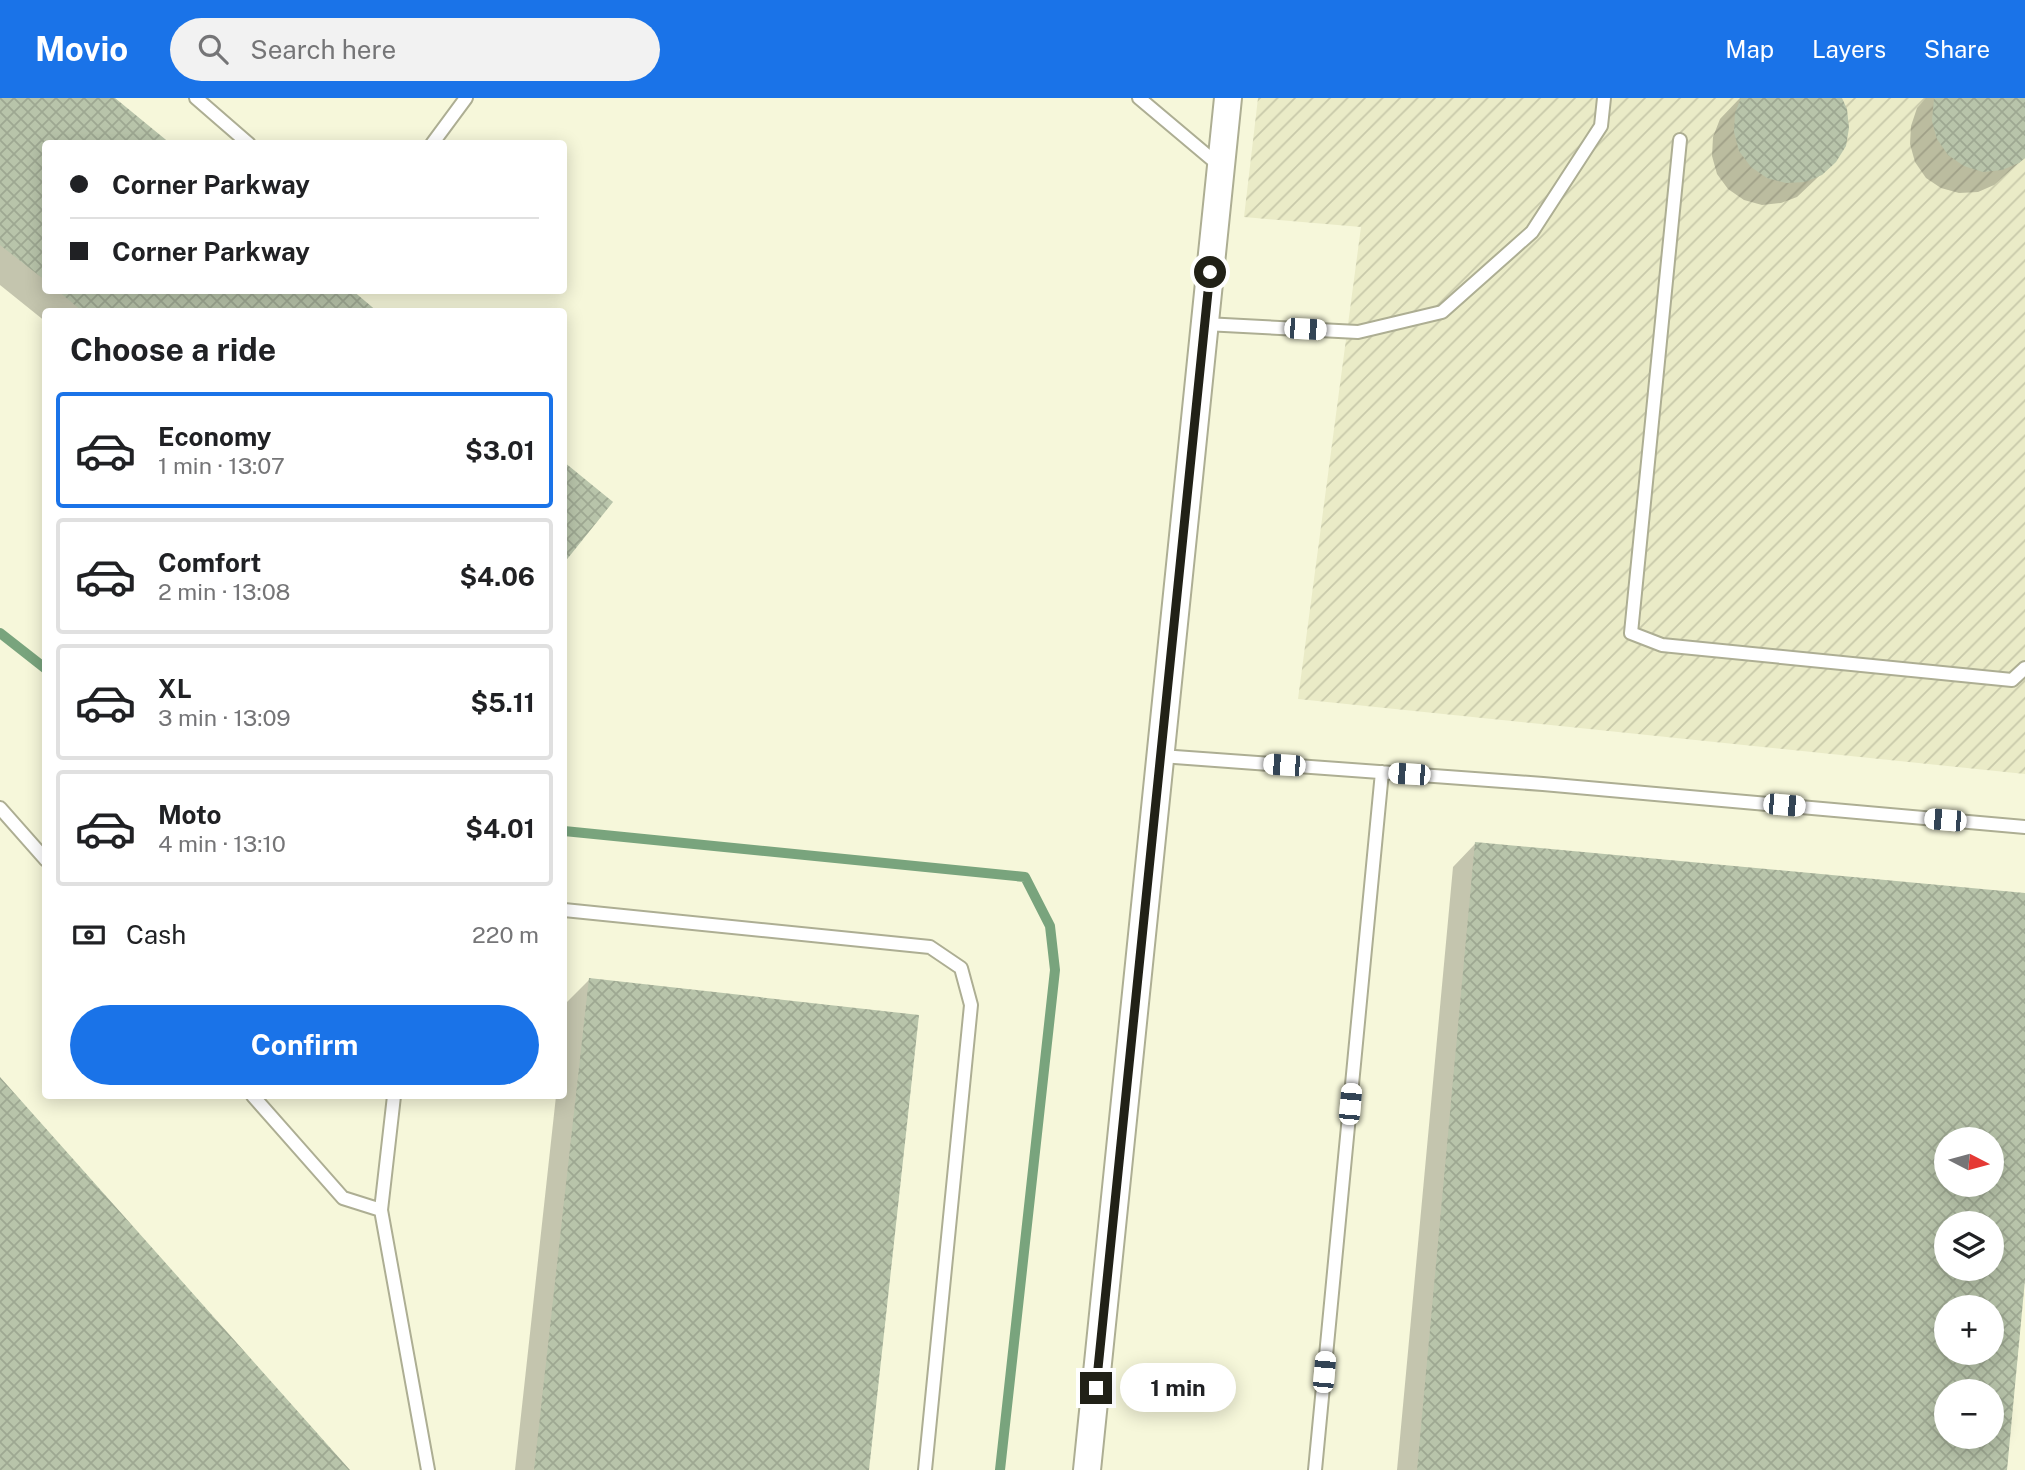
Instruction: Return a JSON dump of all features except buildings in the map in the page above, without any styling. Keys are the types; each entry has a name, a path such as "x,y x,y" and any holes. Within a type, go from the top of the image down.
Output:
{"street":[{"path":"1087,1470 1228,98"}],"lane":[{"path":"196,98 244,140"},
{"path":"435,140 466,98"},
{"path":"1139,98 1221,167"},
{"path":"1205,324 1358,332 1442,312 1532,232 1601,126 1604,98"},
{"path":"1680,140 1632,633 1662,645 2012,680 2025,668"},
{"path":"1161,756 1543,784 2025,827"},
{"path":"1315,1470 1382,772"},
{"path":"0,808 42,855"},
{"path":"567,910 930,947 961,968 971,1005 925,1470"},
{"path":"256,1099 343,1198 381,1210"},
{"path":"394,1099 381,1210 428,1470"}],"shaded area":[{"path":"1258,98 2025,98 2025,774 1298,699 1361,227 1244,217"}],"waterway":[{"path":"0,633 42,666"},
{"path":"567,831 1025,877 1050,926 1055,970 1000,1470"}],"route":[{"path":"1096,1388 1210,272"}]}
